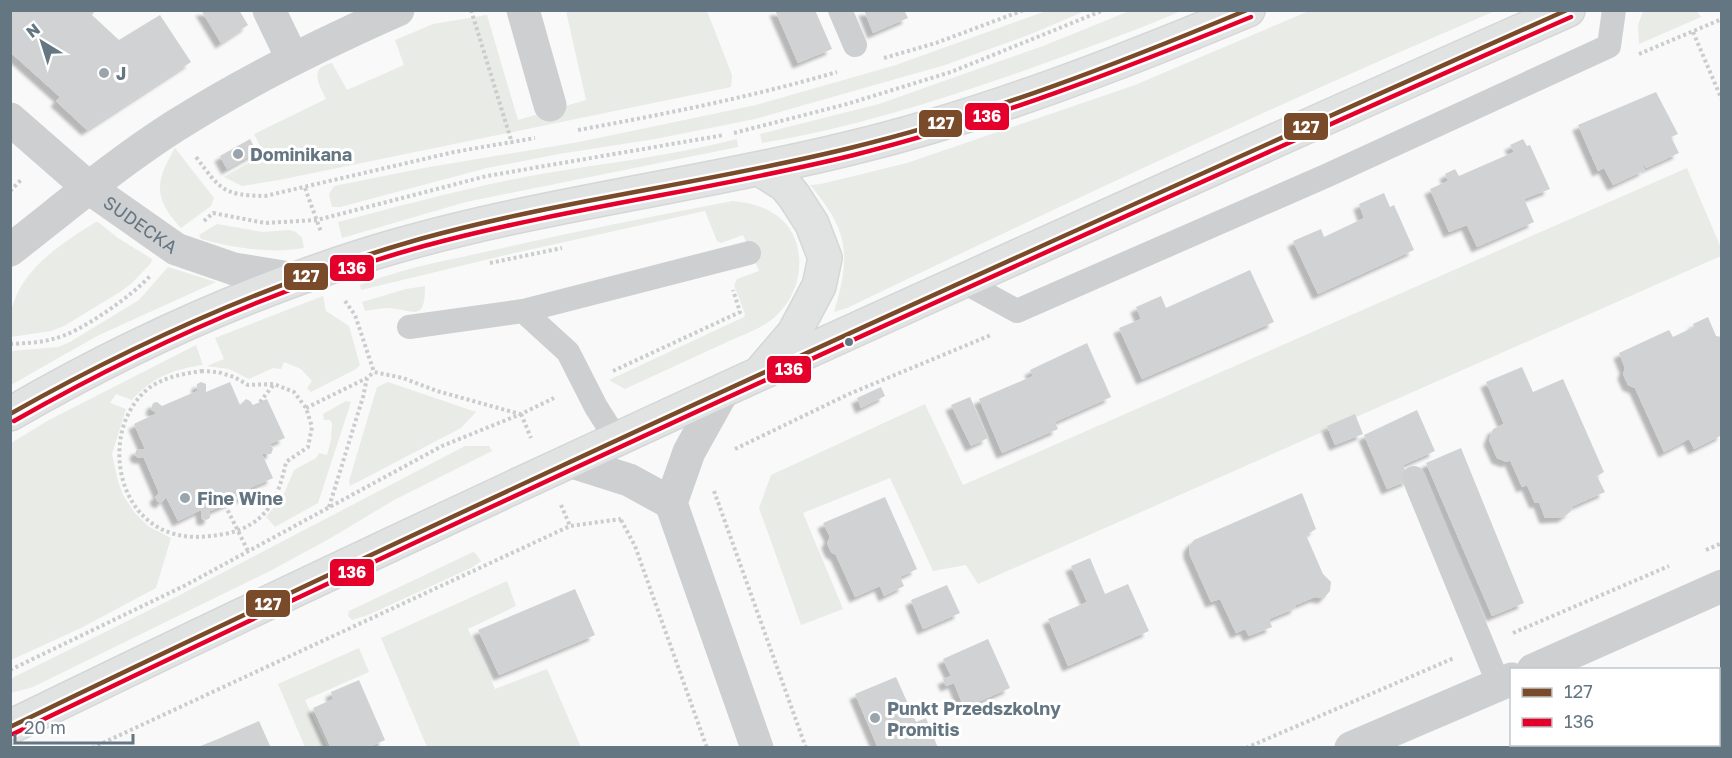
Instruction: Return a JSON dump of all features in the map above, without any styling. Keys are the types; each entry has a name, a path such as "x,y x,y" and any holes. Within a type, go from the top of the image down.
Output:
{"main road":[{"path":"10,414 121,354 209,313 296,279 364,256 447,233 854,148 956,120 1131,59 1248,10"},
{"path":"15,721 760,372 1568,10"},
{"path":"760,169 785,185 794,196 812,224 825,258 819,286 794,333 760,372"}],"street":[{"path":"269,10 292,58"},
{"path":"10,250 89,188 174,126 292,58 398,10"},
{"path":"523,10 550,105"},
{"name":"SUDECKA","path":"12,123 89,188 176,249 234,270 296,279"},
{"path":"723,391 689,452 671,503 757,747"},
{"path":"569,461 629,480 671,503"},
{"path":"1535,668 1722,586"},
{"path":"1351,747 1505,682"}],"lane":[{"path":"840,10 855,45"},
{"path":"962,281 1017,311 1328,175 1609,46 1614,10"},
{"path":"409,327 523,311 749,253"},
{"path":"523,311 568,352 616,440"},
{"path":"1414,478 1505,682"}],"path":[{"path":"471,10 512,143"},
{"path":"880,59 936,43 1024,10"},
{"path":"200,224 213,213 265,223 317,220 487,176 736,133 847,104 951,72 1104,10"},
{"path":"1693,32 1722,100"},
{"path":"575,131 711,105 847,69"},
{"path":"195,155 219,187 240,196 266,196 454,152 541,137"},
{"path":"305,188 323,237"},
{"path":"10,344 46,340 68,334 123,302 153,274"},
{"path":"342,293 344,300 355,315 374,372"},
{"path":"201,371 226,374 248,385 274,384 294,392 306,408 312,427 308,447 286,462 278,495 261,516 238,531 207,538 188,537 169,532 152,522 138,509 120,476 118,456 120,438 135,404 149,388 165,379 201,371"},
{"path":"306,408 367,378 374,372 385,373 437,391 520,414 531,438"},
{"path":"329,507 367,378"},
{"path":"260,402 274,384"},
{"path":"10,670 186,585 442,446 520,414"},
{"path":"714,489 806,747"},
{"path":"225,505 249,551"},
{"path":"92,747 570,526 628,517"},
{"path":"621,519 635,546 706,747"}],"shaded area":[{"path":"1132,10 1181,11 1070,54 918,106 841,127 762,143 760,134 879,104 1043,46"},
{"path":"566,11 707,11 732,75 731,87 279,180 242,186 224,177 264,154 254,134 326,99 317,77 320,69 325,65 332,63 347,90 404,65 395,40 433,24 487,15 518,120 586,100"},
{"path":"1046,11 1085,11 1031,34 945,65 755,119 487,168 340,207 332,207 329,194 334,186 424,168 579,142 756,105 896,65"},
{"path":"1309,11 1495,11 1251,119 847,308 834,312 843,275 843,244 833,216 810,185 907,163 1135,85"},
{"path":"1643,11 1697,11 1701,17 1639,44 1638,25"},
{"path":"737,139 738,147 466,202 342,238 338,222 501,182 658,156"},
{"path":"175,148 214,198 211,206 181,228 165,208 160,190 164,171"},
{"path":"1687,168 1721,248 1721,256 978,584 966,565 933,571 890,478 803,513 843,609 801,625 759,508 771,475 925,404 963,485"},
{"path":"733,201 752,204 770,211 785,222 790,230 798,249 799,270 790,298 772,320 625,389 609,380 744,317 745,314 734,285 737,279 759,271 743,235 721,243 717,241 705,211 361,290 360,285 426,265"},
{"path":"96,222 152,259 151,263 120,292 64,326 51,331 11,337 10,316 16,298 32,271 56,249"},
{"path":"217,224 263,232 289,230 296,232 302,238 304,248 252,249 201,239 199,235"},
{"path":"168,267 216,282 97,336 11,385 11,351 58,347 70,342 139,300"},
{"path":"425,286 423,305 416,312 389,308 365,311 362,302 406,289"},
{"path":"323,296 326,311 349,326 360,365 356,369 311,392 307,388 312,381 301,369 284,362 281,369 273,368 249,379 229,369 207,366 224,359 215,338"},
{"path":"196,345 203,365 164,375 148,385 132,400 116,394 110,403 126,409 112,454 123,495 134,512 148,526 171,538 156,588 81,628 11,660 11,443 49,420"},
{"path":"388,382 476,412 461,428 350,486 349,481 377,387"},
{"path":"346,401 351,402 318,503 275,527 266,517 283,496 294,470 316,458 319,453 327,455 332,423 330,420 324,420 323,414"},
{"path":"465,446 489,446 492,451 394,500 270,571 33,687 11,693 11,679 16,676 176,597"},
{"path":"473,552 481,561 473,567 368,615 352,620 348,616 349,611"},
{"path":"507,581 516,606 468,629 495,689 547,669 581,747 427,747 381,638"},
{"path":"359,648 369,672 305,700 327,747 305,747 278,684"}],"building":[{"name":"J","path":"10,10 96,10 92,15 119,40 160,15 191,62 87,130 56,101 60,97 10,52"},
{"path":"201,10 239,10 248,25 221,43"},
{"path":"775,10 815,10 832,49 798,63"},
{"path":"864,10 904,10 908,18 873,33"},
{"path":"1656,92 1678,134 1671,137 1679,153 1646,168 1637,152 1645,170 1613,185 1604,168 1598,171 1578,125"},
{"name":"Dominikana","path":"250,139 257,152 227,169 220,156"},
{"path":"1523,139 1527,146 1530,145 1550,189 1524,199 1534,222 1477,247 1467,225 1449,232 1430,189 1448,181 1445,174 1455,169 1459,176 1514,152 1510,145"},
{"path":"1384,193 1390,207 1394,205 1414,250 1318,294 1293,241 1321,229 1324,237 1364,218 1359,204"},
{"path":"1250,270 1274,322 1142,379 1119,328 1141,319 1136,307 1161,296 1166,308"},
{"path":"1708,317 1716,336 1722,337 1722,435 1694,449 1689,439 1664,452 1635,388 1628,385 1623,374 1625,368 1619,353 1669,330 1673,337"},
{"path":"1087,343 1111,397 1055,422 1058,429 1002,453 979,399 1033,376 1030,370"},
{"path":"1522,367 1533,392 1563,379 1604,472 1597,476 1605,492 1573,506 1570,512 1563,517 1545,518 1539,502 1535,503 1527,485 1522,487 1510,460 1507,462 1497,458 1489,440 1493,429 1504,424 1486,382"},
{"path":"201,382 206,384 206,392 230,382 240,405 246,399 253,405 267,399 285,438 270,444 273,449 271,454 262,454 273,478 250,488 256,494 254,498 250,500 245,496 210,511 210,518 206,520 202,519 201,510 178,521 166,497 161,503 157,501 155,497 159,493 144,458 138,458 135,454 137,449 145,449 134,424 157,413 151,409 153,403 157,402 162,406 197,391 197,384"},
{"path":"881,387 885,396 861,408 857,398"},
{"path":"970,397 988,438 971,446 951,405"},
{"path":"1417,410 1435,451 1403,465 1409,480 1387,489 1364,435"},
{"path":"1355,414 1363,434 1335,445 1327,426"},
{"path":"1461,448 1524,603 1492,616 1426,463"},
{"path":"1302,493 1316,529 1306,535 1323,574 1331,582 1330,591 1324,598 1315,597 1269,619 1272,627 1249,636 1245,629 1236,633 1220,599 1211,602 1189,553 1189,546 1194,540"},
{"path":"885,497 917,569 900,577 904,586 884,596 880,586 855,597 836,555 831,552 827,543 830,537 823,523"},
{"path":"1090,558 1105,594 1128,584 1149,631 1068,666 1048,619 1087,602 1071,566"},
{"path":"947,585 960,613 923,629 911,600"},
{"path":"575,589 595,635 499,675 478,630"},
{"path":"988,639 1010,688 964,708 954,683 946,686 943,679 951,676 943,659"},
{"path":"896,677 916,722 926,718 938,748 878,748 855,694"},
{"path":"359,680 385,740 367,748 331,748 313,708 333,699 331,692"},
{"path":"1722,702 1722,743 1720,744 1720,703"},
{"path":"259,721 271,748 198,747 218,739"},
{"path":"1660,746 1718,746 1718,748 1661,748"}],"transit line":[{"name":"127","path":"10,414 109,361 210,314 366,255 473,225 743,172 901,135 1051,87 1247,10"},
{"name":"127","path":"10,727 203,634 786,362 1567,10"},
{"name":"136","path":"14,421 113,368 213,321 265,299 370,262 477,233 747,179 905,141 955,127 1055,93 1251,17"},
{"name":"136","path":"13,734 206,641 789,369 1571,17"}],"place":[{"name":"J","path":"104,73"},
{"name":"Dominikana","path":"238,154"},
{"name":"Fine Wine","path":"185,498"},
{"name":"Punkt Przedszkolny Promitis","path":"875,718"}]}
